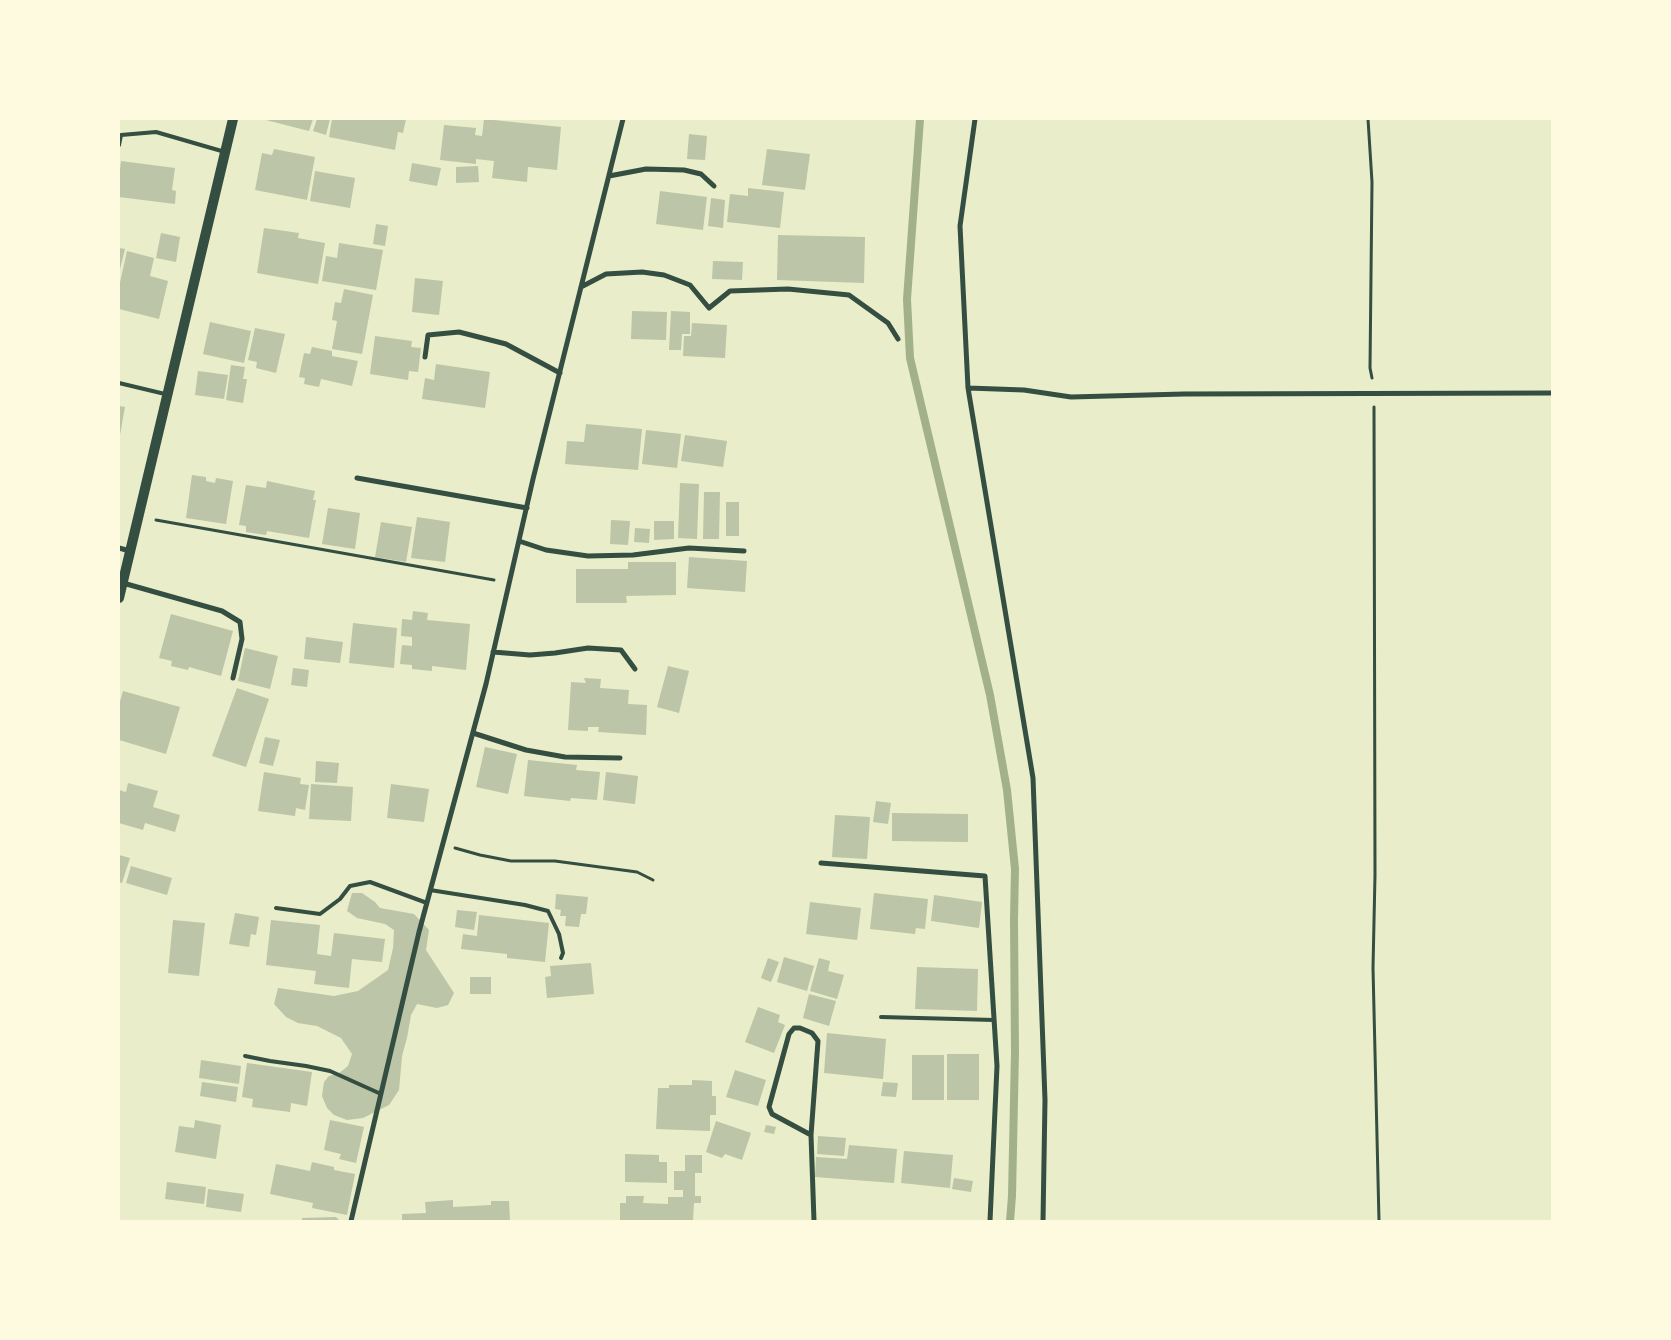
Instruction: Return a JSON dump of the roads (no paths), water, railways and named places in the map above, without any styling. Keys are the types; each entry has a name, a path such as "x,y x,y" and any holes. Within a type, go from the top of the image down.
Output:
{"main road":[{"path":"119,598 233,119"}],"street":[{"path":"351,1221 430,890 473,733 623,119"},
{"path":"975,119 960,226 968,388 1033,778 1045,1100 1043,1221"},
{"path":"609,176 646,169 684,170 702,174 714,186"},
{"path":"581,288 606,274 642,272 664,275 690,285 709,308 730,291 788,289 849,295 888,323 898,340"},
{"path":"425,358 428,335 459,332 506,344 560,373"},
{"path":"968,388 1024,390 1071,396 1552,392"},
{"path":"357,478 527,508"},
{"path":"519,542 546,550 588,556 633,555 689,548 744,551"},
{"path":"119,548 130,551"},
{"path":"122,583 222,610 240,622 242,639 233,678"},
{"path":"493,652 530,655 555,654 588,648 621,650 635,669"},
{"path":"473,733 526,750 565,757 620,758"},
{"path":"821,863 985,876 996,1066 990,1221"},
{"path":"811,1135 772,1114 769,1107 789,1034 794,1028 800,1028 812,1033 818,1041 811,1135 814,1221"}],"lane":[{"path":"119,145 121,135 156,132 225,152"},
{"path":"119,383 167,395"},
{"path":"276,908 320,914 340,899 350,886 370,882 427,903"},
{"path":"430,890 525,904 548,912 560,934 563,953 561,958"},
{"path":"880,1017 994,1020"},
{"path":"245,1056 330,1071 381,1094"}],"waterway":[{"path":"920,119 907,299 910,358 990,695 1007,790 1015,869 1015,1052 1010,1221"}]}
